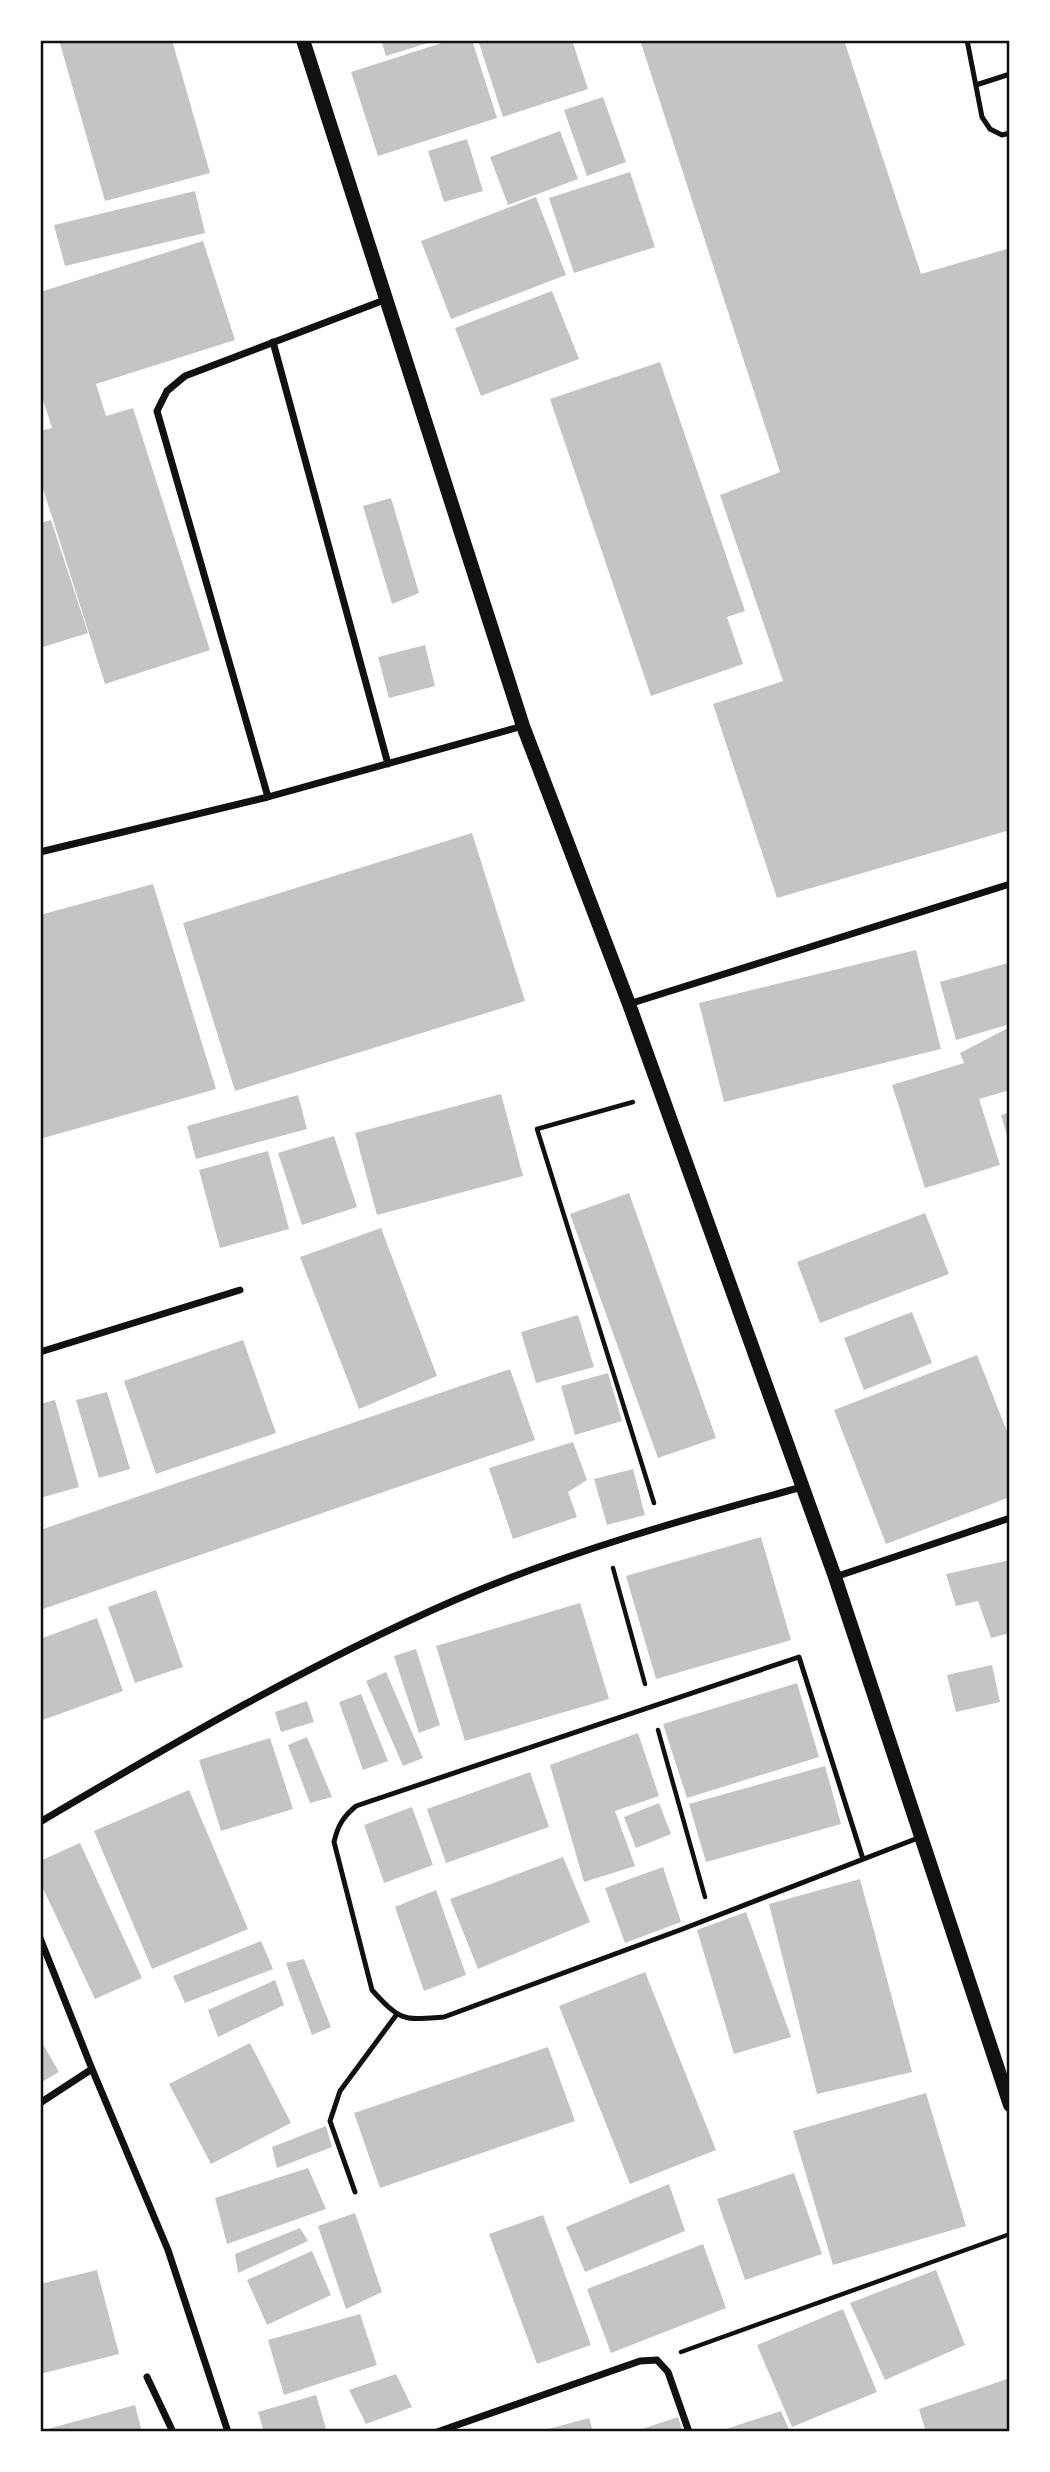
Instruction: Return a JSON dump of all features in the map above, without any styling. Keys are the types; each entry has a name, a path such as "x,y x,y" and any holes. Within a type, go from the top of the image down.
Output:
{"main road":[{"path":"303,40 523,726 629,1003 835,1577 1010,2105"}],"street":[{"path":"268,797 158,411 167,391 185,376 387,299"},
{"path":"273,342 388,764"},
{"path":"40,852 268,797 523,726"},
{"path":"629,1003 1010,884"},
{"path":"40,1352 240,1290"},
{"path":"40,1822 164,1748 302,1673 456,1600 606,1544 802,1487"},
{"path":"835,1577 1010,1518"},
{"path":"40,1938 168,2250 228,2432"},
{"path":"40,2103 92,2069"},
{"path":"437,2432 640,2361 657,2360 668,2372 689,2432"},
{"path":"147,2376 173,2432"}],"lane":[{"path":"967,40 982,117 990,129 1002,135 1010,132"},
{"path":"976,85 1010,74"},
{"path":"863,1859 799,1657 356,1805 343,1817 334,1842 372,1990 388,2008 407,2020 444,2017 863,1859 921,1837"},
{"path":"355,2192 330,2121 340,2091 397,2014"}],"path":[{"path":"660,1094 537,1129 662,1527"},
{"path":"657,2360 1010,2234"}],"building":[{"path":"59,40 172,40 210,173 105,201"},
{"path":"381,40 433,40 434,41 386,56"},
{"path":"451,40 472,40 497,118 378,156 351,72"},
{"path":"478,40 572,40 588,89 503,117"},
{"path":"640,40 844,40 921,274 1010,248 1010,830 777,898 713,704 783,681 720,495 780,472"},
{"path":"603,97 626,162 587,176 564,110"},
{"path":"560,131 578,179 508,205 490,157"},
{"path":"467,139 483,191 444,202 428,151"},
{"path":"630,172 655,247 574,273 549,198"},
{"path":"195,191 205,233 65,266 54,225"},
{"path":"536,197 566,275 451,319 421,241"},
{"path":"203,241 235,340 96,384 106,416 133,408 210,650 105,684 40,479 40,431 52,428 43,400 40,400 40,292"},
{"path":"552,291 579,359 481,396 455,328"},
{"path":"660,362 745,611 727,617 743,664 651,696 550,399"},
{"path":"391,498 419,593 392,604 363,506"},
{"path":"51,520 88,633 40,648 40,523"},
{"path":"425,645 435,686 389,698 378,657"},
{"path":"472,833 525,1001 235,1091 183,923"},
{"path":"153,884 216,1089 40,1139 40,915"},
{"path":"916,950 941,1049 724,1102 699,1003"},
{"path":"1008,963 1010,1024 956,1040 940,982"},
{"path":"1010,1027 1010,1090 979,1099 1000,1165 925,1188 892,1085 964,1063 960,1053"},
{"path":"501,1094 523,1176 377,1215 355,1133"},
{"path":"298,1095 307,1129 196,1159 187,1126"},
{"path":"1010,1112 1010,1143 1009,1143 1001,1115"},
{"path":"334,1136 357,1207 302,1225 278,1153"},
{"path":"268,1151 289,1229 220,1248 199,1170"},
{"path":"629,1193 716,1438 658,1458 570,1214"},
{"path":"925,1213 949,1274 820,1323 797,1262"},
{"path":"381,1228 437,1376 359,1409 300,1257"},
{"path":"912,1312 932,1363 864,1390 844,1338"},
{"path":"578,1315 594,1367 536,1383 521,1332"},
{"path":"243,1340 276,1433 156,1474 124,1381"},
{"path":"977,1355 1010,1439 1010,1497 886,1544 834,1410"},
{"path":"510,1369 535,1440 40,1610 40,1530"},
{"path":"608,1373 622,1421 575,1435 561,1386"},
{"path":"107,1392 130,1469 99,1478 76,1400"},
{"path":"55,1400 79,1487 40,1498 40,1404"},
{"path":"573,1442 587,1480 568,1492 577,1517 513,1539 489,1468"},
{"path":"633,1469 645,1515 607,1525 594,1479"},
{"path":"761,1537 791,1640 656,1679 626,1576"},
{"path":"1010,1560 1010,1633 991,1638 978,1601 956,1606 946,1574"},
{"path":"156,1590 183,1667 135,1683 108,1607"},
{"path":"580,1603 609,1699 465,1741 436,1646"},
{"path":"97,1618 123,1691 40,1721 40,1639"},
{"path":"416,1649 440,1725 419,1733 394,1656"},
{"path":"992,1665 1000,1702 956,1712 947,1675"},
{"path":"386,1672 423,1758 403,1766 366,1681"},
{"path":"797,1683 819,1757 687,1798 663,1724"},
{"path":"361,1694 388,1761 363,1770 339,1702"},
{"path":"307,1701 314,1722 281,1732 275,1712"},
{"path":"638,1733 659,1796 615,1811 635,1866 584,1882 550,1765"},
{"path":"307,1737 332,1797 310,1803 288,1745"},
{"path":"270,1738 293,1809 221,1831 199,1760"},
{"path":"825,1766 841,1824 706,1862 689,1804"},
{"path":"530,1772 549,1827 446,1863 427,1809"},
{"path":"189,1790 248,1929 152,1969 94,1831"},
{"path":"659,1803 671,1834 636,1848 624,1817"},
{"path":"412,1807 433,1865 384,1883 364,1825"},
{"path":"80,1843 142,1978 95,1999 40,1882 40,1861"},
{"path":"563,1857 590,1922 478,1969 450,1899"},
{"path":"663,1867 681,1922 625,1943 605,1888"},
{"path":"860,1879 912,2072 817,2094 769,1904"},
{"path":"436,1890 466,1975 424,1991 395,1907"},
{"path":"746,1912 791,2037 734,2054 697,1930"},
{"path":"261,1941 273,1969 185,2003 173,1976"},
{"path":"304,1959 331,2027 312,2035 286,1963"},
{"path":"645,1972 716,2150 630,2184 559,2006"},
{"path":"275,1980 284,2005 218,2037 208,2010"},
{"path":"40,2039 59,2072 40,2083"},
{"path":"250,2043 291,2123 211,2164 169,2084"},
{"path":"548,2047 575,2121 380,2188 354,2113"},
{"path":"926,2093 966,2226 833,2265 793,2131"},
{"path":"326,2126 332,2147 277,2168 272,2147"},
{"path":"308,2168 326,2209 227,2244 215,2198"},
{"path":"794,2173 822,2254 745,2280 717,2199"},
{"path":"669,2184 685,2231 585,2272 566,2227"},
{"path":"355,2213 382,2292 346,2309 318,2226"},
{"path":"543,2215 591,2345 537,2364 489,2234"},
{"path":"300,2228 308,2241 238,2273 235,2254"},
{"path":"703,2244 726,2308 611,2353 587,2289"},
{"path":"312,2251 331,2295 267,2325 247,2280"},
{"path":"97,2270 119,2354 40,2374 40,2284"},
{"path":"936,2270 965,2345 885,2380 850,2303"},
{"path":"843,2309 877,2392 792,2427 757,2345"},
{"path":"360,2314 377,2365 284,2395 268,2340"},
{"path":"396,2374 412,2407 366,2424 349,2390"},
{"path":"1007,2379 1010,2386 1010,2432 926,2432 919,2409"},
{"path":"316,2395 327,2432 264,2432 258,2412"},
{"path":"135,2405 142,2432 40,2432 40,2431"},
{"path":"781,2411 790,2432 720,2432 720,2431"},
{"path":"678,2417 683,2432 636,2432 636,2431"},
{"path":"589,2418 593,2432 541,2432 541,2431"}]}
